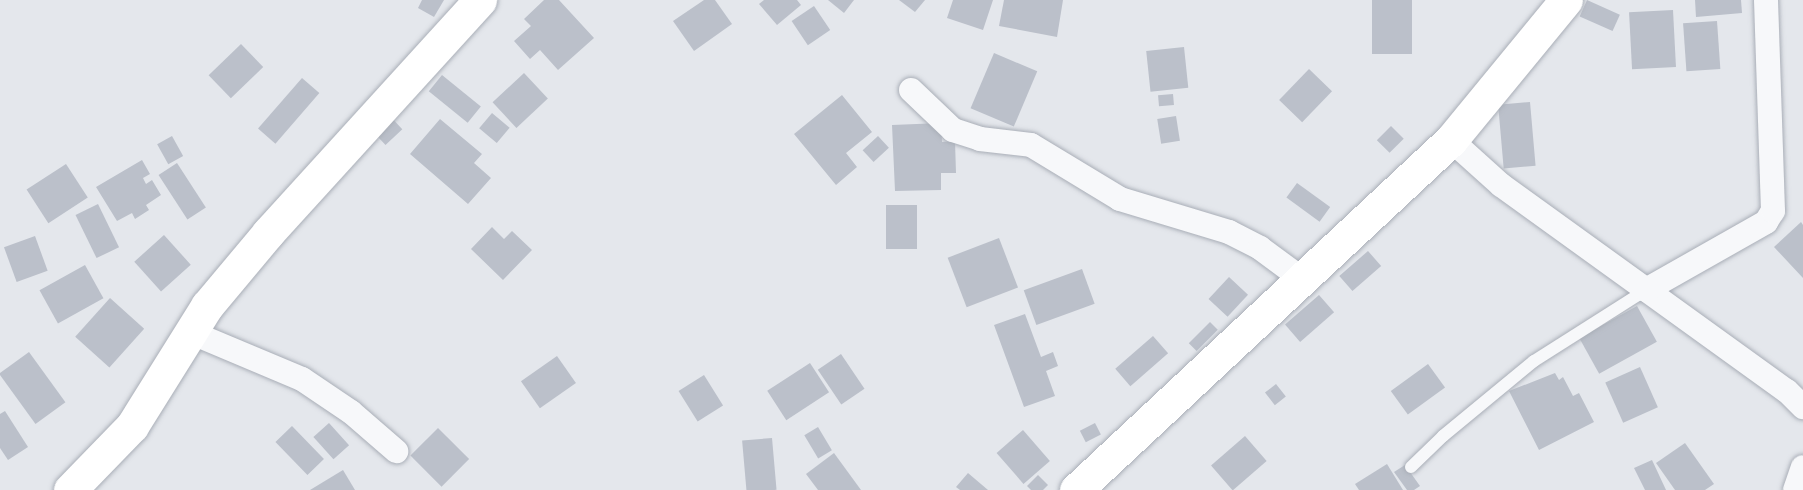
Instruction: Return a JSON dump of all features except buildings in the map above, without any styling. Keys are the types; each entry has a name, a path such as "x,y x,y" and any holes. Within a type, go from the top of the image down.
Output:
{"main road":[{"path":"70,490 132,426 207,306 268,232 480,0"},
{"path":"1076,490 1451,140 1566,0"}],"street":[{"path":"1646,290 1766,222 1773,211 1766,0"},
{"path":"911,90 953,130 980,139 1031,145 1120,199 1228,232 1260,248 1302,279"},
{"path":"1451,140 1501,185 1787,391 1803,407"},
{"path":"190,332 302,379 351,412 396,451"},
{"path":"1795,490 1803,467"}],"lane":[{"path":"1411,467 1443,436 1534,361 1646,290"}]}
